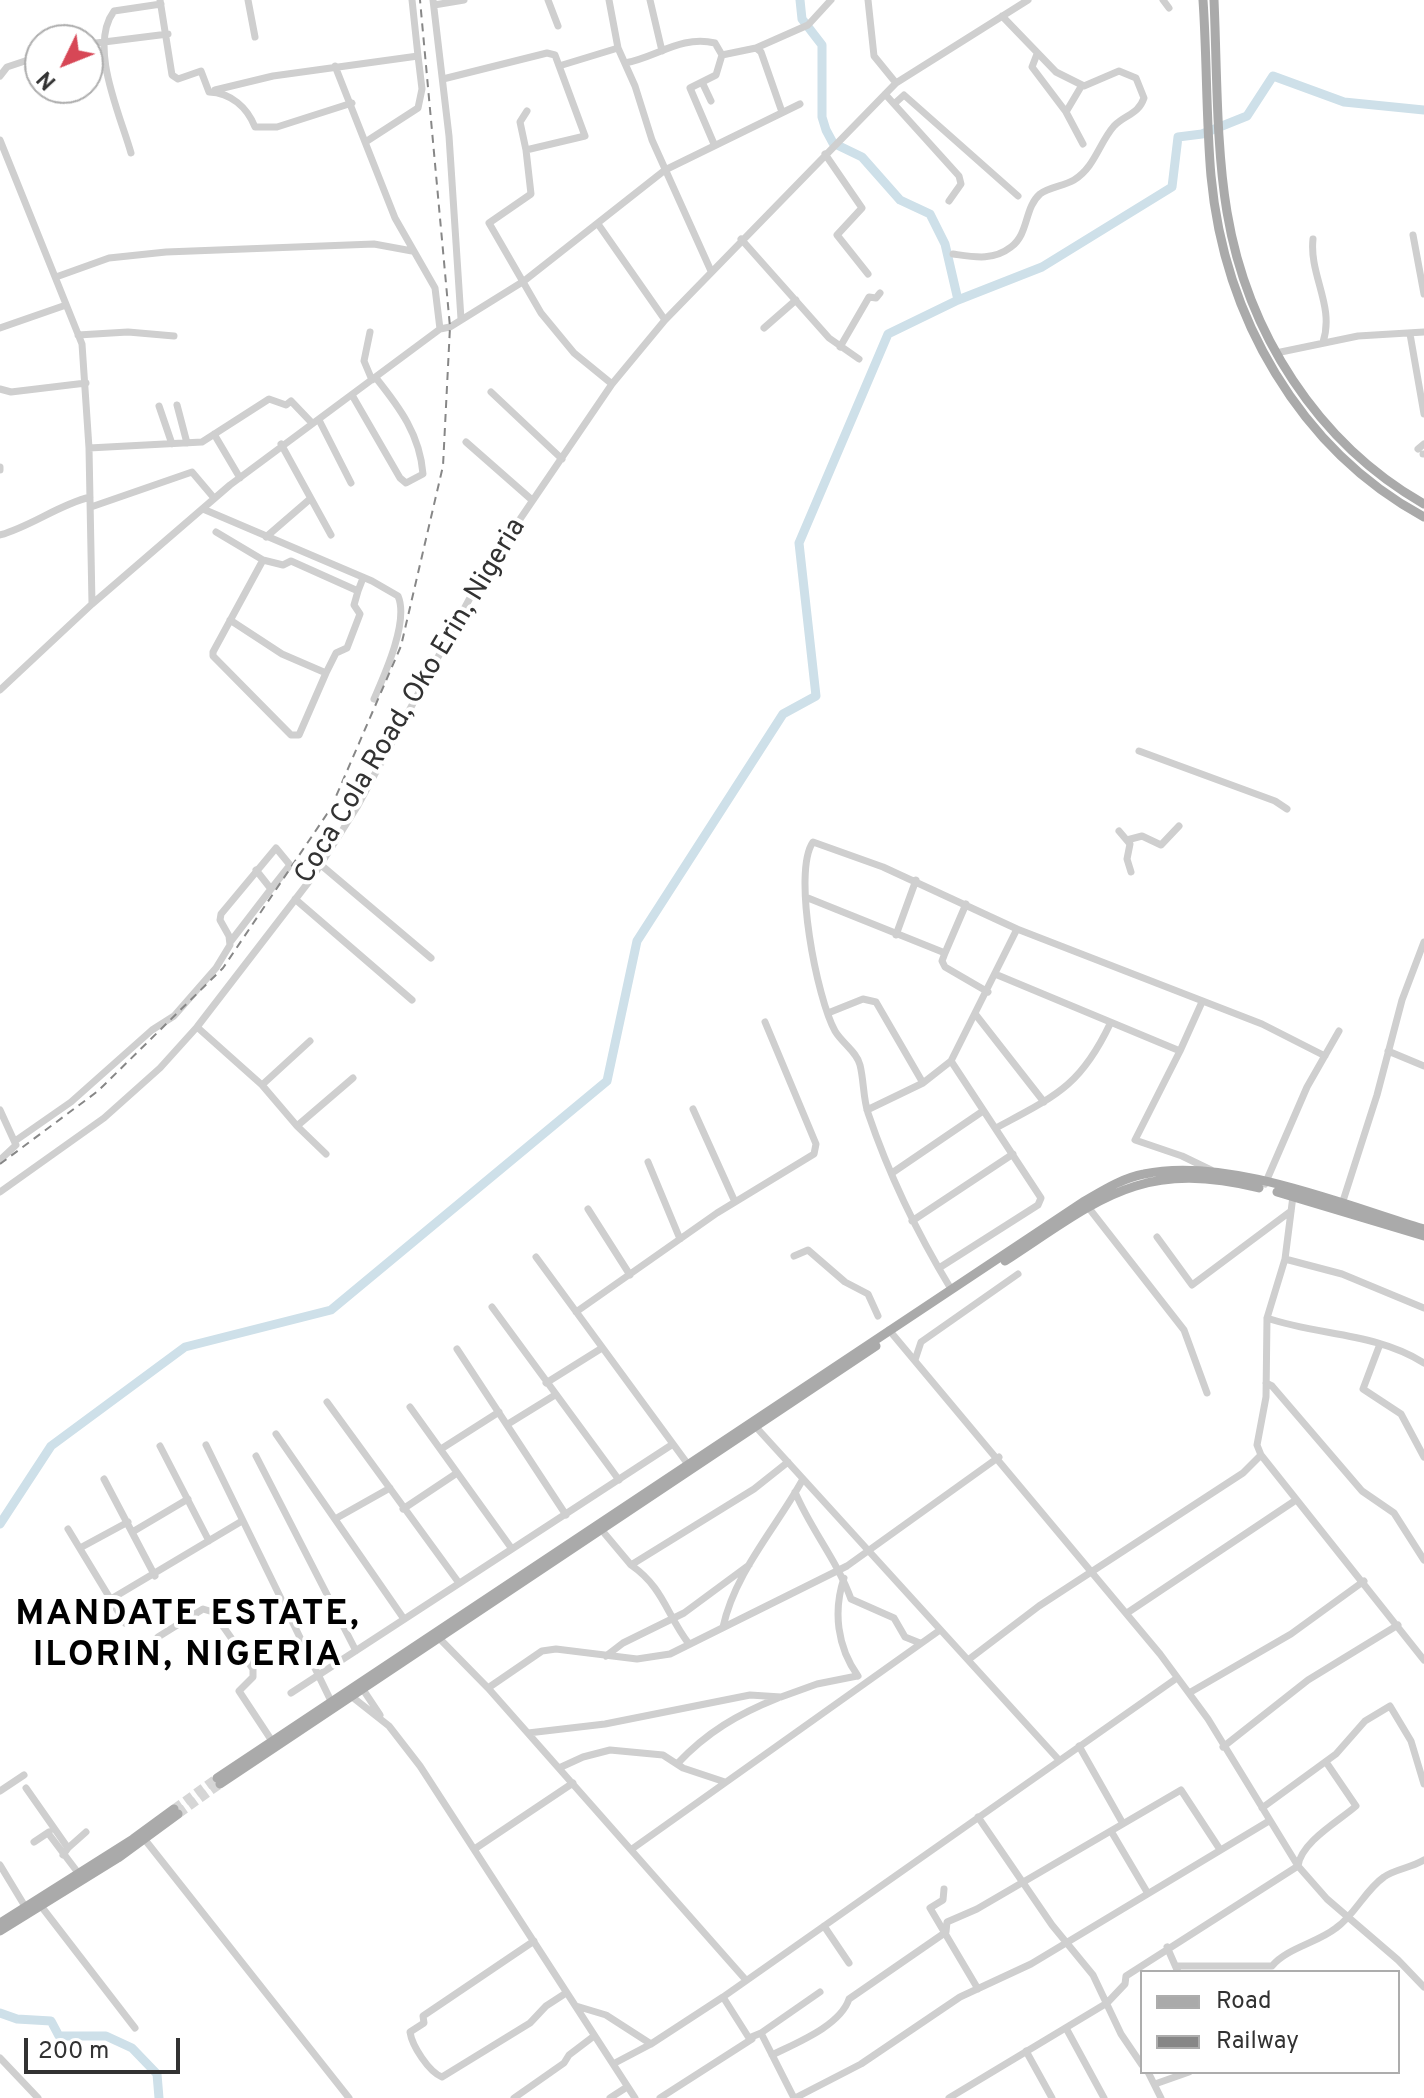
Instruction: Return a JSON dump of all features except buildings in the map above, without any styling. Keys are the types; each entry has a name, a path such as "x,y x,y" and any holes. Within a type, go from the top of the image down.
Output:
{"main road":[{"path":"1203,0 1222,136 1232,239 1250,299 1276,353 1333,432 1389,483 1424,504"},
{"path":"1214,0 1211,175 1224,251 1240,303 1261,349 1291,398 1326,441 1381,491 1424,517"},
{"path":"360,1686 351,1696 218,1781 331,1701 360,1686 755,1426 951,1289 1083,1202 1122,1181 1157,1172 1213,1171 1424,1229"},
{"path":"436,1636 687,1463 1088,1207 1126,1187 1166,1178 1206,1177 1293,1196 1424,1236"},
{"path":"0,1931 41,1906 176,1811"},
{"path":"0,1923 142,1836"}],"street":[{"path":"248,0 255,37"},
{"path":"367,141 418,108 422,89 412,0"},
{"path":"461,319 443,79 433,2 464,0"},
{"path":"548,0 558,26"},
{"path":"609,0 618,48 665,170 711,271"},
{"path":"650,0 662,51"},
{"path":"722,55 756,48 808,25 831,0"},
{"path":"868,0 874,56 896,83"},
{"name":"Coca Cola Road, Oko Erin, Nigeria","path":"0,1192 127,1100 197,1027 321,865 378,770 484,572 612,384 665,320 896,83 1028,0"},
{"path":"1163,0 1169,8"},
{"path":"104,36 114,11 160,2 168,34 172,75 178,79 201,71 209,92"},
{"path":"1002,16 1056,72 1082,85"},
{"path":"104,41 168,34"},
{"path":"625,63 648,59 698,39 715,43 722,55 716,75 692,86 690,92 714,144"},
{"path":"559,66 618,48"},
{"path":"756,48 761,52 782,112"},
{"path":"104,53 131,153"},
{"path":"443,79 547,53 555,55 585,136 526,150"},
{"path":"1037,54 1032,67 1066,112 1083,144"},
{"path":"209,92 240,82 418,56"},
{"path":"0,76 7,67 24,61"},
{"path":"335,66 404,238 435,288 440,329"},
{"path":"953,254 990,258 1013,246 1023,232 1031,205 1041,193 1075,179 1094,159 1114,127 1139,111 1144,98 1136,78 1119,71 1082,85 1066,112"},
{"path":"702,82 711,101"},
{"path":"209,92 225,93 248,111 255,127 262,130 352,103"},
{"path":"885,94 959,176 961,184 949,201"},
{"path":"894,104 904,95 1018,196"},
{"path":"0,690 92,604 281,444 440,329 524,281 665,170 800,104"},
{"path":"527,111 520,122 531,194 489,223 541,313 562,339 612,384"},
{"path":"0,140 78,335 86,383 92,604"},
{"path":"828,151 862,208 837,235 868,274"},
{"path":"598,224 665,320"},
{"path":"1413,235 1424,294"},
{"path":"397,247 404,238"},
{"path":"741,239 840,347 859,359"},
{"path":"1313,239 1314,257 1328,315 1323,342"},
{"path":"56,277 109,258 147,254 374,244 412,251"},
{"path":"840,347 869,297 876,298 880,293"},
{"path":"764,328 796,300"},
{"path":"0,328 66,305"},
{"path":"78,335 128,332 174,336"},
{"path":"352,395 400,478 406,483 423,474 421,448 404,415 374,379 364,361 370,332"},
{"path":"1276,353 1358,336 1424,332"},
{"path":"1410,334 1424,414"},
{"path":"0,389 11,392 86,383"},
{"path":"491,392 562,459"},
{"path":"89,448 202,442 269,399 286,405 291,401 315,422 351,483"},
{"path":"177,405 187,443"},
{"path":"159,406 172,444"},
{"path":"214,434 240,478"},
{"path":"466,442 532,500"},
{"path":"281,444 331,535"},
{"path":"91,507 192,472 214,498"},
{"path":"0,535 25,528 90,497"},
{"path":"266,537 310,499"},
{"path":"203,509 398,596 401,605 392,658 374,699"},
{"path":"216,532 263,560 283,565 291,561 358,591"},
{"path":"263,560 213,652 214,660 295,737 301,732 336,653 347,648 350,642 360,614 354,605 363,578"},
{"path":"230,620 282,654 326,673"},
{"path":"0,674 8,683"},
{"path":"1139,751 1275,801 1287,809"},
{"path":"1127,840 1142,836 1154,844 1166,844 1179,826"},
{"path":"1119,831 1127,840 1131,872"},
{"path":"951,1289 912,1221 892,1173 867,1110 860,1062 836,1031 828,1013 811,957 807,863 813,842 916,880 1017,929 1262,1024 1295,1044 1325,1056"},
{"path":"15,1141 71,1102 152,1030 177,1013 216,968 285,873 289,860 276,848 220,917 230,945"},
{"path":"321,865 431,958"},
{"path":"256,870 271,889"},
{"path":"896,935 916,880"},
{"path":"808,898 945,953"},
{"path":"295,899 412,1000"},
{"path":"966,904 942,961 945,967 988,992"},
{"path":"867,1110 923,1083 951,1061 1017,929"},
{"path":"1342,1204 1409,979 1424,942"},
{"path":"995,974 1180,1051"},
{"path":"828,1013 863,999 876,1002 923,1083"},
{"path":"1202,1002 1135,1140 1182,1156 1213,1171"},
{"path":"976,1015 1044,1102"},
{"path":"576,1312 735,1202 817,1150 765,1022"},
{"path":"996,1128 1073,1083 1093,1060 1110,1024"},
{"path":"197,1027 262,1085 326,1154"},
{"path":"1265,1184 1307,1087 1339,1031"},
{"path":"262,1085 310,1041"},
{"path":"1388,1051 1424,1066"},
{"path":"939,1268 1041,1201 951,1061"},
{"path":"297,1126 353,1078"},
{"path":"693,1109 735,1202"},
{"path":"0,1110 15,1141 13,1150 0,1160"},
{"path":"892,1173 983,1111"},
{"path":"912,1221 1013,1154"},
{"path":"648,1162 680,1239"},
{"path":"1293,1196 1285,1259 1267,1318 1266,1383 1257,1438 1261,1455 1424,1660"},
{"path":"1088,1207 1180,1324 1207,1393"},
{"path":"588,1209 630,1275"},
{"path":"1157,1237 1192,1285 1291,1211"},
{"path":"794,1256 808,1250 822,1258 845,1282 868,1294 878,1316"},
{"path":"536,1257 687,1463"},
{"path":"1285,1259 1342,1274 1424,1308"},
{"path":"915,1360 921,1342 1018,1274"},
{"path":"492,1307 619,1480"},
{"path":"1267,1318 1380,1344 1424,1363"},
{"path":"891,1332 999,1457 1189,1693 1298,1866 1347,1917 1424,1987"},
{"path":"1380,1344 1363,1389 1401,1414 1424,1457"},
{"path":"546,1383 602,1348"},
{"path":"457,1349 566,1515"},
{"path":"1266,1383 1272,1386 1362,1491 1394,1513 1424,1560"},
{"path":"508,1424 555,1395"},
{"path":"327,1402 459,1583"},
{"path":"410,1407 512,1549"},
{"path":"441,1449 499,1412"},
{"path":"755,1426 1059,1760"},
{"path":"276,1434 404,1619"},
{"path":"291,1693 673,1444"},
{"path":"206,1445 331,1701"},
{"path":"160,1446 209,1541"},
{"path":"968,1660 1035,1609 1233,1480 1261,1455"},
{"path":"256,1456 356,1651"},
{"path":"488,1688 542,1651 556,1649 604,1657 655,1659 689,1644 842,1574 868,1551 999,1457"},
{"path":"631,1565 754,1489 788,1462"},
{"path":"403,1509 457,1473"},
{"path":"104,1479 155,1576"},
{"path":"723,1627 728,1604 749,1565 803,1479"},
{"path":"335,1519 390,1488"},
{"path":"795,1492 804,1515 842,1574 851,1599 894,1618 905,1637 920,1643"},
{"path":"134,1531 188,1499"},
{"path":"1127,1613 1296,1500"},
{"path":"111,1599 155,1576 242,1521"},
{"path":"80,1548 128,1522"},
{"path":"68,1529 125,1623"},
{"path":"605,1534 631,1565 651,1579 663,1596 670,1619 689,1644"},
{"path":"604,1657 623,1643 670,1619 749,1565"},
{"path":"842,1574 835,1605 845,1649 857,1676"},
{"path":"1189,1693 1291,1634 1364,1581"},
{"path":"158,1637 203,1609 213,1612 253,1669 253,1677 239,1691 272,1741"},
{"path":"1223,1747 1308,1680 1398,1625"},
{"path":"632,1849 940,1630"},
{"path":"436,1636 488,1688 745,1979"},
{"path":"677,1764 729,1719 817,1684 872,1676"},
{"path":"613,2064 651,2044 723,1997 1177,1678"},
{"path":"360,1686 476,1848 635,2098"},
{"path":"528,1733 605,1724 750,1695 781,1697"},
{"path":"351,1696 383,1720"},
{"path":"1262,1808 1326,1762 1365,1721 1390,1706 1411,1741 1424,1784"},
{"path":"1079,1746 1122,1822"},
{"path":"559,1768 610,1750 663,1755 677,1764 725,1782"},
{"path":"949,2098 1107,2003 1125,1984 1126,1976 1298,1866 1299,1859 1318,1837 1356,1806 1326,1762"},
{"path":"0,1791 24,1775"},
{"path":"476,1848 573,1783"},
{"path":"26,1788 79,1874"},
{"path":"772,2055 802,2040 846,2009 849,1999 946,1932 947,1922 977,1909 1182,1789 1219,1848"},
{"path":"978,1817 1065,1942 1093,1975 1121,2034 1140,2062"},
{"path":"761,2033 795,2098 861,2064 924,2020 978,1989 1031,1964 1219,1848 1269,1821"},
{"path":"34,1842 51,1831"},
{"path":"1111,1831 1147,1892"},
{"path":"65,1851 86,1832"},
{"path":"142,1836 349,2098"},
{"path":"1167,1947 1177,1969 1272,1966 1278,1958 1308,1946 1337,1928 1385,1876 1408,1870 1424,1860"},
{"path":"0,1865 26,1908"},
{"path":"944,1889 943,1900 930,1908 978,1989"},
{"path":"41,1906 135,2028"},
{"path":"824,1926 849,1963"},
{"path":"534,1941 423,2016 424,2023 410,2032 412,2041 433,2073 442,2077 530,2023 546,2006 566,1993"},
{"path":"660,2098 820,1992"},
{"path":"723,1997 752,2039"},
{"path":"574,2006 606,2015 651,2044"},
{"path":"1066,2028 1104,2098"},
{"path":"514,2098 564,2063 569,2055 594,2036"},
{"path":"1026,2051 1052,2098"},
{"path":"0,2058 38,2098"},
{"path":"1149,2074 1161,2098"},
{"path":"1155,2084 1183,2074"},
{"path":"610,2098 627,2087"}],"waterway":[{"path":"800,0 802,19 822,45 822,117 826,130 833,143 862,157 900,200 930,214 945,244 958,300"},
{"path":"0,1524 51,1446 185,1347 331,1310 607,1081 637,941 783,714 816,696 799,543 888,334 958,300 1042,267 1172,187 1178,137 1202,134 1247,116 1273,76 1344,102 1424,110"},
{"path":"0,2013 17,2019 51,2021 59,2036 106,2036 132,2048 157,2074 159,2098"}],"tunnel":[{"path":"174,1809 217,1778"},
{"path":"178,1814 220,1784"}],"railway":[{"path":"0,1164 98,1091 223,968 331,808 401,646 443,466 450,327 420,0"}],"district":[{"name":"MANDATE ESTATE, ILORIN, NIGERIA","path":"188,1638"}]}
